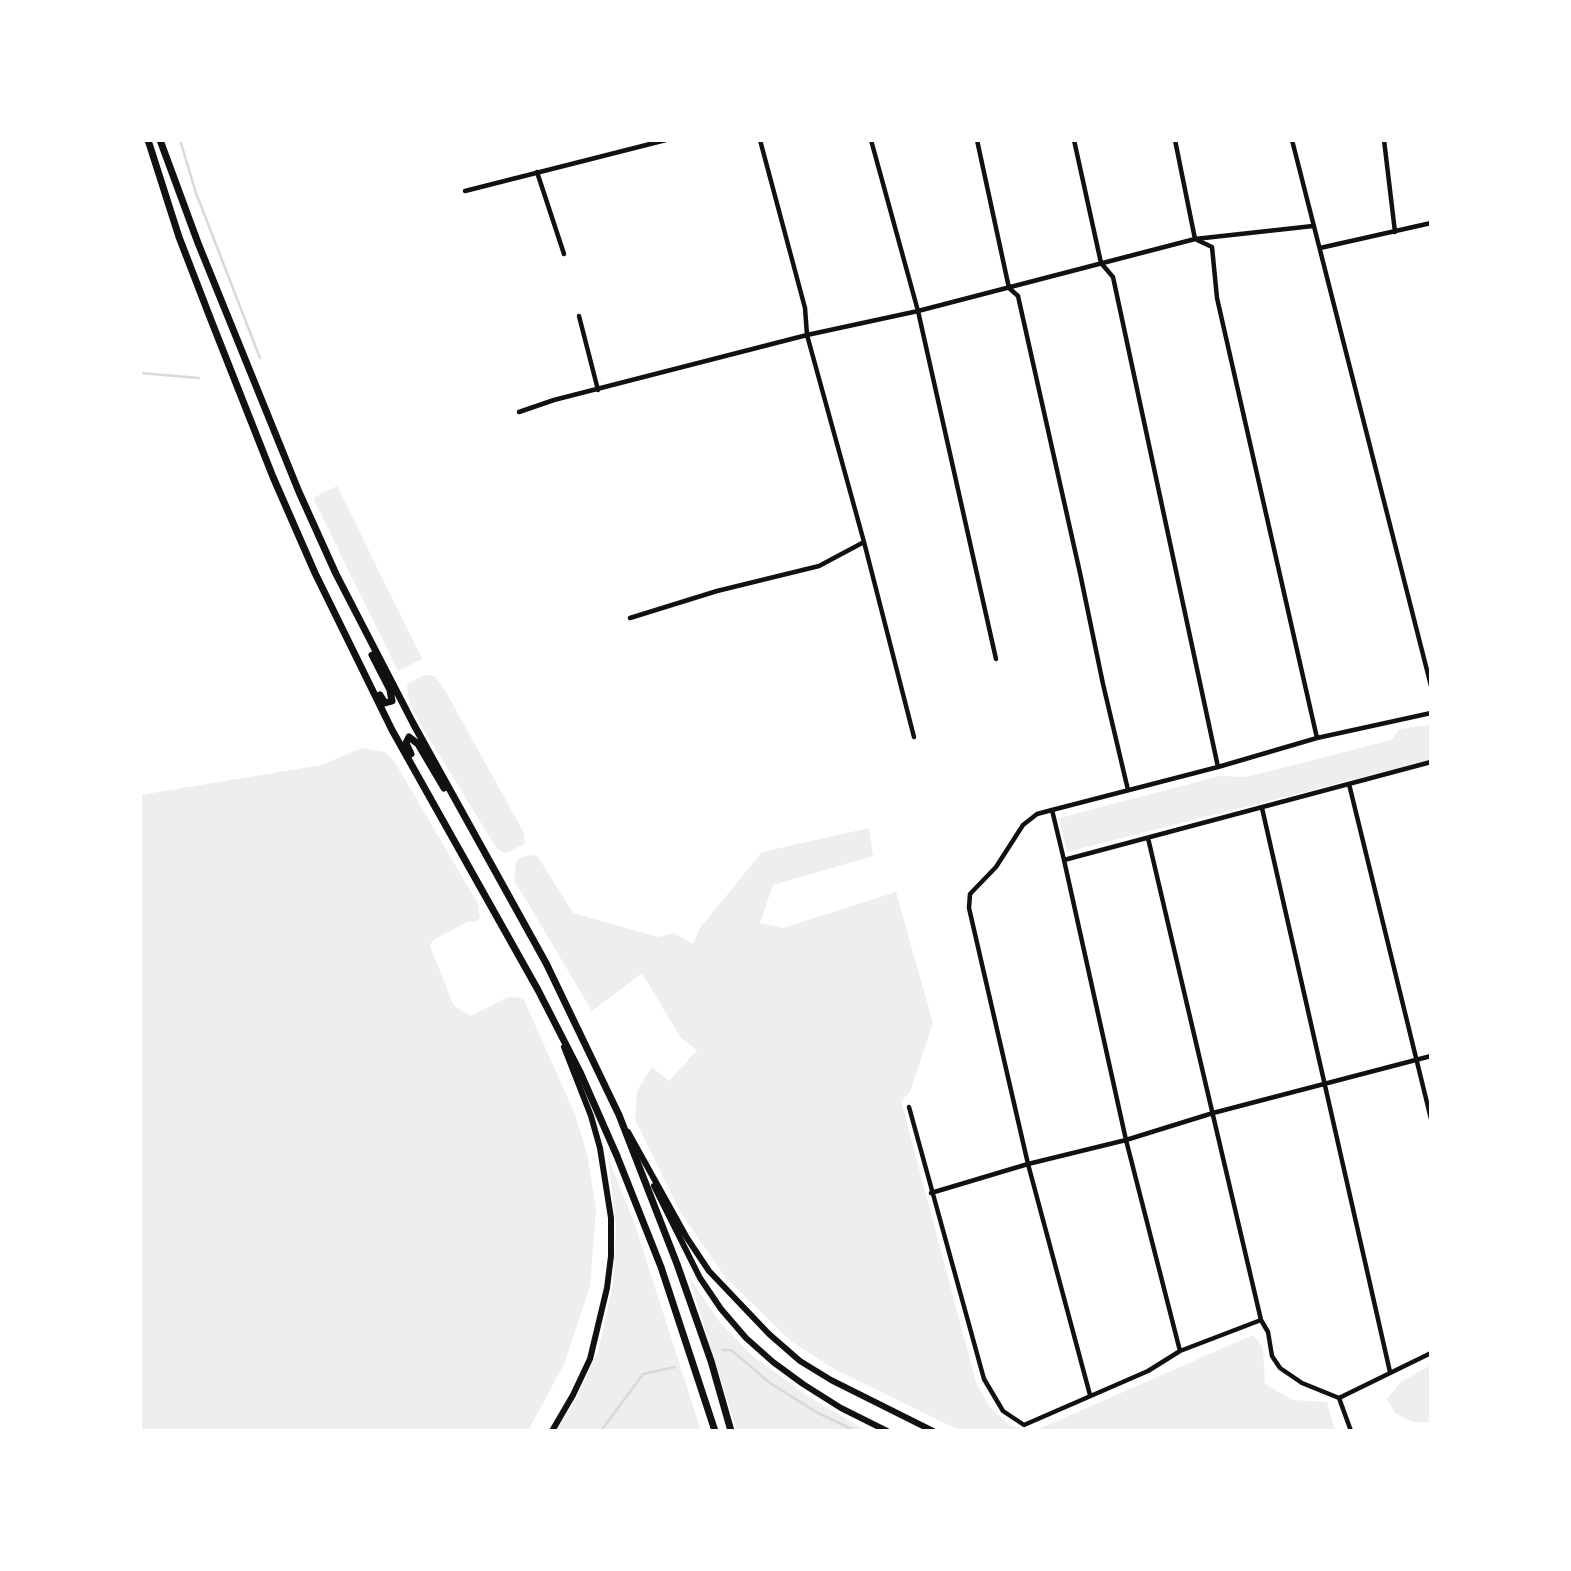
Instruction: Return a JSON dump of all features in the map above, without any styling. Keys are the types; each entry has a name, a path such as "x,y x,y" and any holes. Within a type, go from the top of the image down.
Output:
{"highway":[{"path":"148,140 179,237 268,464 315,573 393,730 556,1025 617,1156 661,1267 715,1431"},
{"path":"160,140 198,243 299,492 360,624 546,963 619,1115 677,1264 711,1361 731,1431"},
{"path":"350,643 383,701 390,703 391,694 360,624"},
{"path":"460,808 443,787 416,741 411,737 407,738 407,747 463,845 473,872"}],"main road":[{"path":"552,1431 590,1359 605,1299 611,1256 611,1218 600,1148 591,1116 556,1025"},
{"path":"619,1115 695,1269 721,1309 755,1346 803,1384 841,1408 887,1431"},
{"path":"619,1115 687,1238 709,1271 740,1305 800,1360 831,1380 933,1431"}],"street":[{"path":"465,191 666,140"},
{"path":"760,140 805,308 807,335 914,737"},
{"path":"871,140 918,311 996,659"},
{"path":"977,140 1009,288 1018,296 1102,684 1129,789"},
{"path":"1074,140 1101,263 1113,278 1218,767"},
{"path":"1175,140 1195,239"},
{"path":"1292,140 1431,686"},
{"path":"1384,140 1395,232"},
{"path":"537,172 564,254"},
{"path":"1321,248 1431,223"},
{"path":"519,412 807,335 918,311 1195,239 1313,226"},
{"path":"1195,239 1212,247 1217,298 1317,738"},
{"path":"579,316 598,390"},
{"path":"630,618 717,591 819,566 864,542"},
{"path":"1090,1395 1028,1164 969,908 970,894 996,867 1023,825 1037,814 1317,738 1431,713"},
{"path":"1064,860 1431,762"},
{"path":"1349,784 1431,1119"},
{"path":"1262,808 1390,1372"},
{"path":"1052,810 1126,1140 1180,1351"},
{"path":"1148,838 1261,1320 1268,1332 1272,1356 1280,1368 1302,1383 1339,1398 1351,1431"},
{"path":"932,1193 1028,1164 1126,1140 1213,1113 1431,1056"},
{"path":"909,1107 984,1379 1003,1411 1024,1425 1147,1371 1180,1351 1261,1320"},
{"path":"1339,1398 1431,1353"}],"shaded area":[{"path":"337,486 422,659 398,671 313,498"},
{"path":"425,675 435,676 446,692 523,831 525,844 505,853 497,849 413,712 407,684"},
{"path":"1430,725 1431,760 1067,852 1059,818 1220,776 1246,777 1306,762 1391,740 1400,729"},
{"path":"362,748 385,752 396,764 478,904 480,918 433,940 430,946 454,1006 471,1016 508,997 523,998 575,1114 587,1154 596,1209 590,1286 564,1364 528,1431 140,1431 140,795 321,765"},
{"path":"869,828 873,856 773,885 760,923 783,928 896,892 933,1023 910,1092 901,1101 976,1382 990,1407 1010,1425 1028,1431 961,1431 836,1370 792,1342 725,1277 679,1210 635,1119 637,1091 652,1067 669,1081 697,1050 681,1038 642,973 592,1011 514,880 516,862 521,857 538,857 573,913 658,937 674,933 693,944 700,928 762,852"},
{"path":"608,1157 635,1225 701,1431 555,1431 575,1401 598,1351 613,1284 616,1229"},
{"path":"688,1275 719,1321 750,1354 809,1397 867,1431 737,1431"},
{"path":"1253,1335 1263,1348 1265,1384 1293,1400 1327,1402 1335,1431 1034,1431"},
{"path":"1431,1365 1431,1422 1412,1422 1395,1413 1387,1399 1401,1382"}],"waterway":[{"path":"180,140 196,193 260,358"},
{"path":"140,373 199,378"},
{"path":"723,1350 731,1350 770,1383 818,1413 856,1431"},
{"path":"601,1431 643,1374 675,1367"}]}
